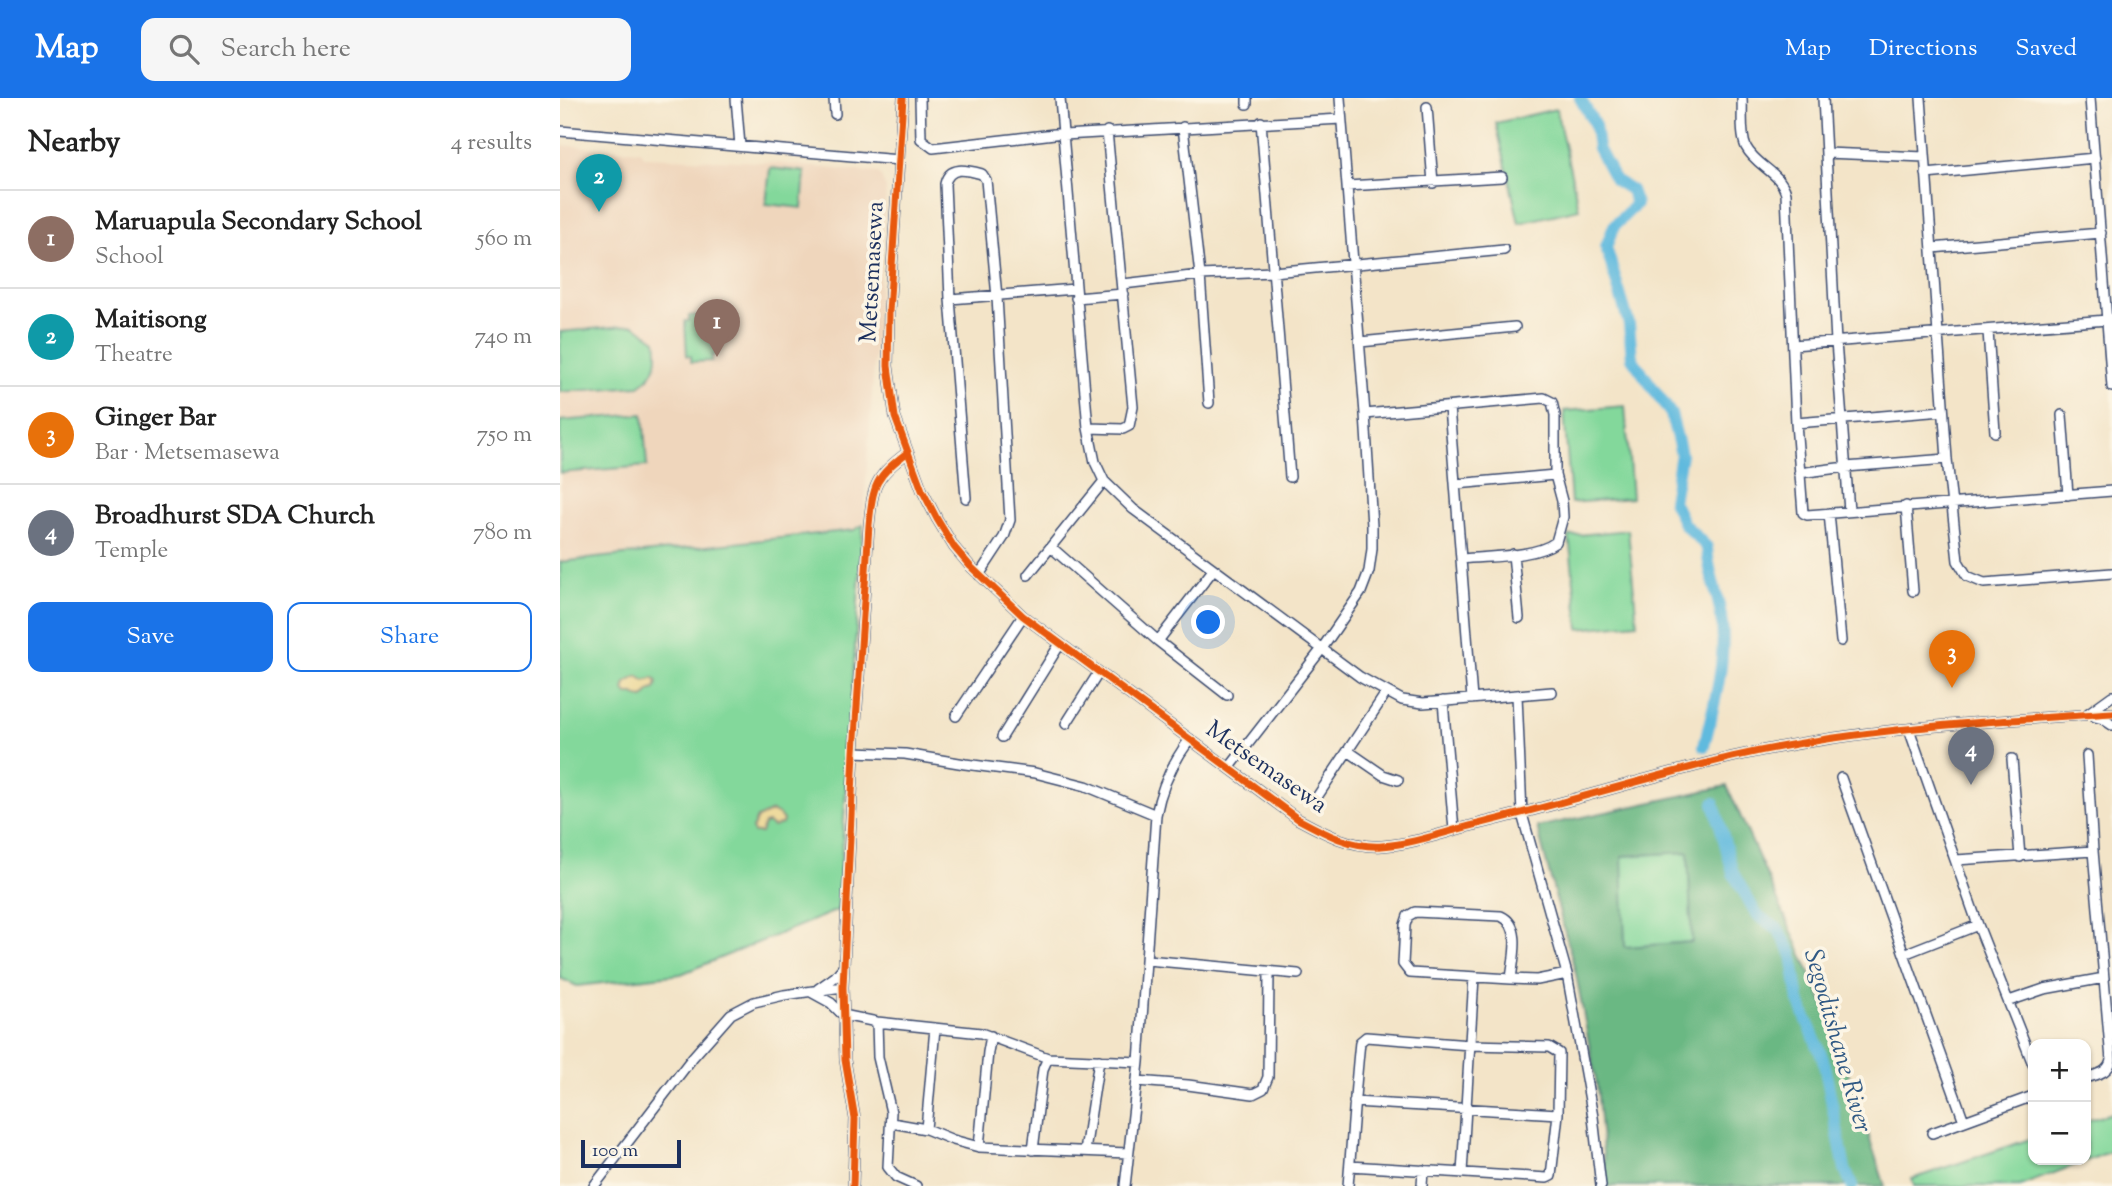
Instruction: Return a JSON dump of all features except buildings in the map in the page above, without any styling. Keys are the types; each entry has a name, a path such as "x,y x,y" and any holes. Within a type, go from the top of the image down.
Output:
{"street":[{"path":"736,98 740,146"},
{"path":"834,98 835,114"},
{"name":"Metsemasewa","path":"903,98 888,366 895,417 922,490 937,519 954,547 979,575 1023,616 1298,819 1330,836 1348,842 1382,846 1522,814 1733,757 1795,745 1909,729 2112,713"},
{"path":"920,98 920,134 923,142 933,148 1063,134 1341,119"},
{"path":"1060,98 1088,428 1095,462 1104,481 1133,509 1213,570 1321,650 1387,693 1423,703 1552,692"},
{"path":"1230,767 1321,650 1361,592 1369,571 1372,526 1340,98"},
{"path":"1742,98 1744,142 1747,150 1780,181 1786,193 1796,423 1803,513 1807,515 2112,491"},
{"path":"1823,98 1836,342 1849,511"},
{"path":"1931,98 1921,98 1943,411 1958,561 1967,576 1984,583 2112,573"},
{"path":"2090,98 2112,387"},
{"path":"1427,107 1433,183"},
{"path":"1261,122 1290,477"},
{"path":"1183,127 1200,275 1209,403"},
{"path":"560,131 899,160"},
{"path":"1088,428 1123,429 1129,426 1132,420 1133,407 1107,131"},
{"path":"1826,153 1925,157"},
{"path":"1926,174 2095,158"},
{"path":"966,498 950,299 945,184 946,178 952,172 961,170 982,174 986,180 997,297 1010,520 1004,537 979,575"},
{"path":"1347,186 1502,177"},
{"path":"1932,248 2101,233"},
{"path":"950,299 1076,294 1123,289 1200,275 1273,272 1504,250"},
{"path":"1793,345 2107,320"},
{"path":"1360,342 1516,327"},
{"path":"1988,331 1995,432"},
{"path":"1365,414 1549,399 1555,415 1555,475 1563,517 1556,542 1548,548 1462,559"},
{"path":"1449,407 1472,699"},
{"path":"1796,423 1943,411"},
{"path":"2062,415 2068,495"},
{"path":"853,1186 855,1119 845,1060 843,987 854,752 872,498 878,478 908,452"},
{"path":"1800,473 1947,459"},
{"path":"1456,484 1555,475"},
{"path":"1028,575 1104,481"},
{"path":"1906,506 1913,591"},
{"path":"1829,513 1841,641"},
{"path":"1051,547 1158,641 1227,695"},
{"path":"1513,554 1519,618"},
{"path":"1158,641 1213,570"},
{"path":"956,716 1023,616"},
{"path":"1002,737 1060,644"},
{"path":"1066,724 1099,672"},
{"path":"1315,800 1387,693"},
{"path":"1517,695 1522,814 1567,974 1591,1104 1601,1186"},
{"path":"2085,715 2112,696"},
{"path":"1443,701 1454,830"},
{"path":"2085,715 2103,719 2112,725"},
{"path":"1909,729 1978,925 2028,1051"},
{"path":"1125,1186 1139,1062 1156,816 1163,786 1179,754 1191,739"},
{"path":"1348,751 1383,775 1398,780"},
{"path":"854,752 905,754 1035,773 1086,786 1156,816"},
{"path":"2087,755 2111,1060 2106,1071 2091,1076"},
{"path":"2012,759 2020,857"},
{"path":"1841,778 1964,1121"},
{"path":"1956,860 2093,850"},
{"path":"1511,979 1515,936 1513,926 1507,919 1501,916 1415,912 1408,916 1403,960 1406,971 1410,973 1474,977 1511,979 1537,980 1567,974"},
{"path":"1904,954 1978,925"},
{"path":"1147,960 1298,974"},
{"path":"813,992 824,986 844,966"},
{"path":"1137,1081 1253,1094 1260,1092 1268,1077 1269,972"},
{"path":"1462,1172 1474,977"},
{"path":"2009,1001 2044,989 2104,978"},
{"path":"594,1186 693,1057 731,1014 754,1002 843,987"},
{"path":"813,992 843,1014 877,1022 991,1036 1048,1058 1139,1062"},
{"path":"877,1022 878,1057 892,1124 888,1167 896,1177 916,1186"},
{"path":"926,1129 934,1028"},
{"path":"979,1147 991,1036"},
{"path":"1349,1186 1350,1166 1354,1102 1362,1038 1556,1049 1560,1059 1552,1173 1540,1182 1462,1172 1350,1166"},
{"path":"1033,1150 1043,1069 1048,1058"},
{"path":"1085,1151 1099,1060"},
{"path":"1932,1133 2028,1098"},
{"path":"1354,1102 1558,1114"},
{"path":"892,1124 926,1129 979,1147 1128,1153"},
{"path":"1422,1186 1423,1170"}],"shaded area":[{"path":"560,145 640,151 644,157 761,162 879,173 886,188 863,525 854,530 560,562"}],"green space":[{"path":"1556,109 1579,209 1519,223 1496,123"},
{"path":"770,168 805,172 802,208 766,204"},
{"path":"710,314 710,322 715,322 717,355 712,355 712,361 691,362 691,356 687,356 685,321 689,321 689,316"},
{"path":"634,325 656,340 657,354 650,377 639,386 560,392 560,332"},
{"path":"1625,406 1632,498 1571,503 1564,411"},
{"path":"643,414 647,466 560,473 560,421"},
{"path":"863,525 838,910 681,974 577,986 560,978 560,562 854,530"},
{"path":"1628,530 1637,623 1579,629 1569,536"},
{"path":"1727,786 1831,1020 1885,1186 1606,1186 1597,1086 1576,974 1537,827","holes":["1688,852 1692,942 1625,947 1622,856"]},
{"path":"1688,852 1692,942 1625,947 1621,856"},
{"path":"2112,1113 2112,1151 2091,1159 2091,1119"},
{"path":"2028,1140 2028,1165 2075,1165 2020,1186 1914,1186 1912,1179"}],"sand":[{"path":"638,676 645,681 654,678 657,682 655,689 649,691 644,698 627,694 624,690 626,683"},
{"path":"772,811 783,820 782,824 773,827 768,823 764,824 761,833 754,833 752,829 757,818"}],"waterway":[{"name":"Segoditshane River","path":"1580,98 1595,125 1598,148 1615,180 1631,190 1636,204 1614,226 1606,247 1629,324 1632,358 1671,414 1681,454 1673,501 1684,524 1707,547 1721,612 1721,668 1704,746"},
{"name":"Segoditshane River","path":"1714,803 1733,873 1757,915 1778,929 1792,954 1799,1001 1823,1059 1845,1169 1852,1186"}],"cycle path":[{"path":"903,98 888,366 895,417 922,490 937,519 954,547 970,566 1023,616 1298,819 1359,845 1393,845 1699,765 1779,747 1921,728 2112,713"},
{"path":"853,1186 855,1119 845,1060 843,987 854,752 869,525 874,490 878,482 882,475 908,452"}],"place":[{"name":"Maitisong","path":"599,212"},
{"name":"Maruapula Secondary School","path":"717,357"},
{"name":"Ginger Bar","path":"1952,688"},
{"name":"Broadhurst SDA Church","path":"1971,785"}]}
